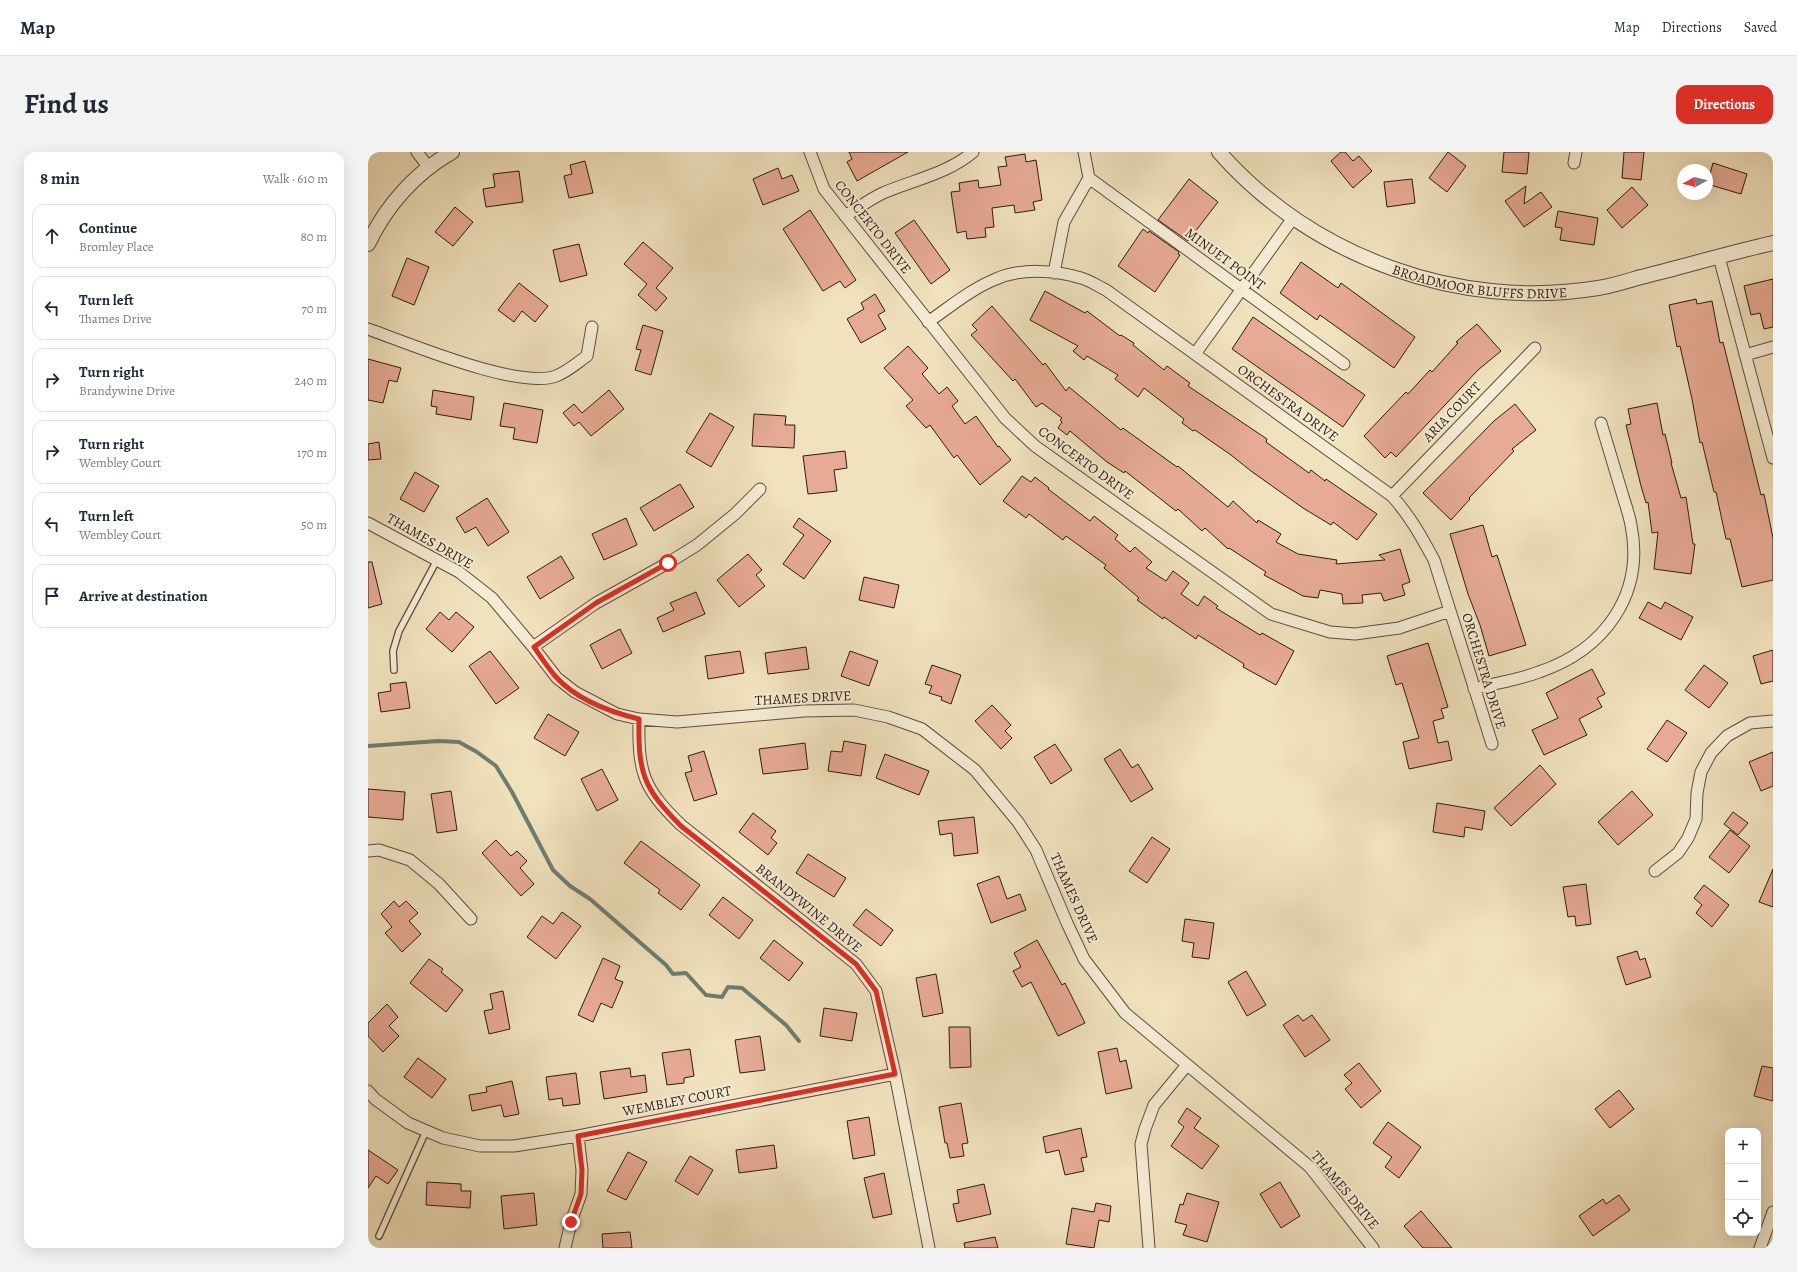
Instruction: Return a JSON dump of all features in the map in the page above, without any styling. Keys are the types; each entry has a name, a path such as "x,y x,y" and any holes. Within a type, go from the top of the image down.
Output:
{"street":[{"path":"417,152 429,168"},
{"path":"368,244 376,226 393,203 414,180 452,152"},
{"name":"CONCERTO DRIVE","path":"810,152 824,189 1005,418 1035,446 1271,614 1330,632 1355,634 1399,628 1450,611"},
{"path":"846,216 882,194 943,171 963,160 973,152"},
{"path":"1054,272 1064,222 1089,178 1084,152"},
{"name":"BROADMOOR BLUFFS DRIVE","path":"1219,152 1248,182 1293,218 1311,230 1354,254 1404,272 1444,284 1510,293 1560,293 1598,288 1773,243"},
{"name":"MINUET POINT","path":"1089,178 1344,364"},
{"path":"1195,354 1293,218"},
{"path":"1719,257 1773,458"},
{"name":"ORCHESTRA DRIVE","path":"928,322 972,291 997,278 1023,272 1054,272 1082,278 1106,290 1392,496 1407,513 1434,560 1492,744"},
{"path":"368,329 486,370 513,377 540,378 555,377 571,368 587,356 592,327"},
{"path":"1745,355 1773,347"},
{"name":"ARIA COURT","path":"1392,496 1535,348"},
{"path":"1474,689 1539,672 1568,659 1594,643 1616,617 1629,588 1634,555 1631,525 1601,423"},
{"path":"534,647 596,603 697,545 735,514 760,489"},
{"name":"THAMES DRIVE","path":"368,524 459,572 492,598 534,647 557,678 575,692 617,714 639,719 677,722 804,711 854,710 888,717 922,729 975,770 1018,822 1036,850 1084,959 1125,1013 1310,1167 1373,1248"},
{"name":"BRANDYWINE DRIVE","path":"639,719 638,747 645,781 662,806 681,826 856,964 876,991 895,1074 929,1248"},
{"path":"1655,871 1678,853 1688,838 1696,819 1697,793 1701,772 1711,753 1727,736 1750,723 1773,721"},
{"path":"368,851 379,850 410,860 438,884 471,919"},
{"path":"1149,1248 1142,1144 1145,1128 1154,1105 1187,1065"},
{"name":"WEMBLEY COURT","path":"368,1091 375,1099 408,1123 443,1138 480,1146 514,1146 578,1136 895,1074"},
{"path":"565,1248 571,1222 581,1194 582,1170 578,1136"},
{"path":"1760,1248 1773,1212"}],"lane":[{"path":"394,670 394,650 400,631 438,560"},
{"path":"379,1236 426,1131"}],"building":[{"path":"849,152 908,152 857,181 847,162 852,159"},
{"path":"1341,152 1345,152 1353,161 1359,156 1372,171 1353,188 1331,161"},
{"path":"1448,152 1466,166 1447,192 1429,178"},
{"path":"1504,152 1529,152 1527,174 1502,172"},
{"path":"1624,152 1644,152 1641,180 1622,178"},
{"path":"1025,154 1026,162 1036,160 1042,200 1033,202 1035,210 1015,213 1014,205 992,208 994,227 985,228 986,237 967,239 966,231 957,233 951,192 960,191 959,183 978,180 979,188 1001,185 998,167 1007,166 1005,157"},
{"path":"585,161 593,193 569,198 564,176 572,174 570,165"},
{"path":"1713,164 1747,174 1741,194 1713,186"},
{"path":"778,168 782,179 792,175 799,191 763,205 753,179"},
{"path":"519,171 523,202 486,207 483,189 495,187 493,174"},
{"path":"1189,179 1218,202 1188,241 1158,220"},
{"path":"1412,179 1415,203 1387,207 1384,182"},
{"path":"1526,186 1524,204 1541,192 1552,207 1524,227 1505,201"},
{"path":"1632,187 1648,205 1622,228 1607,210"},
{"path":"455,207 473,222 453,246 435,232"},
{"path":"810,210 856,280 845,288 840,281 823,291 783,229"},
{"path":"1558,211 1598,218 1594,245 1560,240 1562,228 1555,227"},
{"path":"914,220 950,270 931,284 895,233"},
{"path":"1143,229 1148,233 1149,231 1179,252 1178,254 1180,255 1155,292 1118,266"},
{"path":"643,242 673,268 656,288 667,298 656,311 638,295 647,284 624,264"},
{"path":"579,244 587,275 560,282 553,250"},
{"path":"407,258 429,267 414,305 392,296"},
{"path":"1301,262 1338,288 1341,283 1415,337 1394,368 1320,315 1317,320 1280,293"},
{"path":"1773,279 1773,327 1764,329 1760,313 1751,315 1744,286"},
{"path":"519,283 548,306 535,322 522,311 514,322 498,310"},
{"path":"1045,291 1085,313 1087,311 1120,336 1121,335 1134,343 1133,345 1164,370 1167,366 1190,383 1188,386 1267,439 1266,442 1309,473 1311,470 1325,481 1326,479 1377,514 1357,540 1333,522 1331,525 1303,508 1231,455 1195,430 1193,431 1182,423 1184,419 1144,388 1138,397 1115,379 1118,375 1087,356 1084,360 1073,351 1078,346 1030,320"},
{"path":"875,294 885,311 878,315 886,329 861,343 847,319 864,309 861,303"},
{"path":"1696,299 1697,304 1712,301 1720,343 1723,342 1761,495 1764,494 1773,538 1773,580 1742,587 1730,539 1726,539 1716,492 1714,492 1702,442 1700,443 1692,399 1680,346 1677,347 1669,305"},
{"path":"992,306 1043,365 1045,363 1066,391 1069,387 1121,430 1123,428 1177,467 1178,466 1228,507 1233,501 1257,523 1258,520 1281,534 1276,542 1298,554 1337,560 1336,564 1385,560 1379,555 1400,549 1410,582 1402,585 1405,595 1384,601 1381,593 1362,595 1363,603 1343,604 1342,594 1320,590 1318,598 1303,596 1264,575 1266,572 1229,548 1228,549 1205,528 1202,531 1178,509 1176,511 1125,471 1124,473 1107,462 1070,431 1067,435 1058,428 1062,422 1060,420 1062,418 1042,403 1036,407 1015,379 1013,381 971,335 977,330 972,325"},
{"path":"1253,317 1365,395 1343,427 1232,349"},
{"path":"1477,324 1501,351 1478,370 1396,457 1391,452 1385,458 1364,436 1406,392 1408,394 1430,370 1432,372 1458,343 1456,342"},
{"path":"643,325 663,331 651,375 635,370 641,350 636,349"},
{"path":"908,346 928,368 922,374 939,394 947,387 958,401 952,406 965,424 976,416 998,447 999,446 1011,460 980,485 957,455 954,458 930,425 926,428 906,406 913,400 884,368"},
{"path":"368,359 401,368 397,382 389,380 383,403 368,400"},
{"path":"433,390 474,397 471,420 436,414 437,407 431,406"},
{"path":"609,390 624,409 591,436 579,422 574,426 563,413 574,404 582,413"},
{"path":"504,403 543,410 537,443 513,439 515,428 500,426"},
{"path":"1657,403 1663,435 1665,434 1671,463 1681,498 1686,497 1693,544 1695,544 1691,574 1654,569 1658,532 1652,533 1648,502 1646,503 1641,486 1626,425 1631,424 1628,409"},
{"path":"1515,404 1536,430 1512,449 1514,451 1469,498 1470,499 1451,520 1423,493 1494,421"},
{"path":"710,413 734,427 711,467 686,452"},
{"path":"754,414 786,416 785,425 795,425 794,448 752,446"},
{"path":"379,442 381,459 368,460 368,444"},
{"path":"845,451 847,468 834,470 837,491 808,494 803,456"},
{"path":"415,472 439,486 424,512 400,499"},
{"path":"1022,476 1031,482 1035,477 1049,488 1048,489 1090,521 1094,516 1118,535 1115,539 1130,552 1135,547 1152,562 1146,568 1166,581 1173,571 1189,583 1181,594 1198,606 1204,596 1218,606 1216,608 1260,635 1262,633 1294,651 1276,685 1243,667 1244,664 1198,635 1196,639 1164,617 1163,619 1137,600 1139,598 1104,568 1106,565 1066,536 1063,540 1029,514 1026,518 1003,501"},
{"path":"680,484 694,507 654,531 640,508"},
{"path":"487,498 509,532 488,546 476,527 465,533 456,518"},
{"path":"626,518 637,545 604,560 592,534"},
{"path":"799,518 831,541 804,579 783,564 804,535 793,527"},
{"path":"1483,525 1492,557 1497,555 1526,645 1489,656 1450,534"},
{"path":"748,554 762,570 756,575 765,586 739,607 717,580"},
{"path":"561,556 574,578 540,599 527,577"},
{"path":"368,562 372,562 382,604 368,608"},
{"path":"864,577 899,585 894,608 859,600"},
{"path":"696,592 705,614 663,632 657,618 674,610 670,603"},
{"path":"1648,602 1661,609 1665,602 1693,617 1681,640 1639,618"},
{"path":"440,612 449,620 456,612 474,627 452,652 426,629"},
{"path":"620,629 632,653 602,669 590,645"},
{"path":"1428,643 1448,707 1441,709 1444,718 1433,721 1438,743 1448,741 1452,760 1409,769 1403,742 1419,738 1402,683 1396,685 1387,656"},
{"path":"806,647 809,669 768,674 765,653"},
{"path":"1773,650 1773,681 1761,684 1753,656"},
{"path":"490,651 519,688 496,704 469,666"},
{"path":"740,651 744,673 708,679 705,656"},
{"path":"850,651 878,661 869,686 841,676"},
{"path":"932,665 961,675 951,704 941,700 942,697 929,693 932,686 925,684"},
{"path":"1704,665 1728,683 1709,708 1685,690"},
{"path":"1592,669 1605,694 1597,698 1602,707 1579,719 1587,735 1544,755 1532,730 1558,718 1546,693"},
{"path":"406,682 410,708 381,712 378,693 391,691 390,684"},
{"path":"992,705 1011,725 1005,731 1012,738 1001,749 975,721"},
{"path":"548,714 579,732 565,756 534,738"},
{"path":"1667,720 1687,733 1667,762 1647,749"},
{"path":"844,741 866,745 861,776 828,771 831,751 842,752"},
{"path":"805,743 808,769 763,774 759,749"},
{"path":"1055,744 1072,770 1051,784 1034,757"},
{"path":"1120,749 1132,768 1138,764 1153,789 1131,802 1104,759"},
{"path":"704,751 717,794 694,801 685,773 692,771 688,756"},
{"path":"1773,752 1773,786 1761,791 1749,762"},
{"path":"885,754 929,771 919,795 876,778"},
{"path":"1540,765 1556,784 1511,826 1494,808"},
{"path":"602,769 618,800 597,811 581,779"},
{"path":"368,789 405,792 403,820 368,817"},
{"path":"451,791 457,830 437,833 431,794"},
{"path":"1632,791 1653,815 1618,845 1598,822"},
{"path":"1437,803 1485,811 1482,830 1465,827 1464,837 1433,832"},
{"path":"1733,812 1748,823 1738,835 1724,824"},
{"path":"753,813 776,831 771,838 777,843 768,855 739,832"},
{"path":"974,817 978,853 954,856 952,833 940,835 938,821"},
{"path":"1730,830 1750,846 1729,873 1709,857"},
{"path":"1152,837 1170,849 1147,883 1129,871"},
{"path":"496,840 511,856 517,851 527,861 520,868 534,884 521,896 482,853"},
{"path":"641,841 700,885 681,910 658,893 660,890 624,863"},
{"path":"808,854 846,878 834,897 796,873"},
{"path":"1773,869 1773,907 1759,902"},
{"path":"999,876 1007,899 1020,894 1026,910 991,923 977,884"},
{"path":"1586,884 1591,924 1576,926 1575,916 1568,917 1563,887"},
{"path":"1704,885 1729,905 1712,927 1696,913 1702,905 1694,898"},
{"path":"723,897 753,920 739,939 709,915"},
{"path":"394,901 399,907 406,901 418,913 409,921 421,934 402,952 385,933 392,927 381,914"},
{"path":"866,909 893,930 881,946 853,925"},
{"path":"562,912 581,926 556,959 527,937 542,916 553,924"},
{"path":"1185,919 1214,923 1209,959 1192,957 1194,943 1182,941"},
{"path":"774,940 803,963 789,981 760,958"},
{"path":"1037,940 1062,985 1065,983 1085,1023 1058,1036 1031,982 1022,987 1013,971 1021,967 1014,953"},
{"path":"1637,951 1640,960 1645,958 1651,977 1626,985 1617,957"},
{"path":"603,958 620,966 615,979 623,982 612,1008 601,1003 593,1022 578,1015"},
{"path":"429,959 443,969 441,972 463,990 446,1012 410,983"},
{"path":"1246,971 1266,1005 1247,1016 1228,982"},
{"path":"936,974 943,1013 923,1017 916,978"},
{"path":"503,991 510,1029 489,1034 484,1011 493,1009 490,994"},
{"path":"387,1004 398,1017 389,1026 399,1036 383,1052 368,1036 368,1023"},
{"path":"824,1008 857,1013 852,1041 820,1036"},
{"path":"1298,1015 1303,1021 1312,1015 1330,1040 1305,1057 1283,1025"},
{"path":"949,1027 970,1027 971,1067 950,1068"},
{"path":"760,1036 765,1070 740,1073 735,1040"},
{"path":"1117,1048 1120,1062 1126,1060 1132,1088 1106,1094 1098,1052"},
{"path":"690,1049 694,1076 684,1078 684,1083 667,1085 662,1053"},
{"path":"418,1058 446,1079 432,1098 404,1077"},
{"path":"1359,1063 1381,1091 1361,1108 1345,1089 1352,1083 1344,1075"},
{"path":"1762,1066 1773,1068 1773,1101 1754,1096"},
{"path":"630,1068 631,1077 645,1075 647,1092 604,1099 600,1072"},
{"path":"576,1073 580,1104 563,1106 562,1098 549,1100 546,1077"},
{"path":"512,1081 519,1114 504,1117 501,1105 472,1111 469,1095 487,1092 486,1087"},
{"path":"1619,1090 1634,1109 1610,1128 1595,1109"},
{"path":"961,1103 968,1143 962,1144 964,1156 950,1158 947,1143 945,1143 939,1107"},
{"path":"1187,1108 1201,1118 1194,1128 1219,1146 1202,1169 1171,1146 1184,1127 1178,1122"},
{"path":"869,1117 875,1155 853,1159 847,1121"},
{"path":"1388,1122 1421,1147 1399,1178 1385,1167 1392,1157 1373,1143"},
{"path":"1081,1128 1087,1157 1081,1158 1084,1171 1065,1175 1059,1150 1046,1153 1043,1137"},
{"path":"774,1145 777,1168 739,1173 736,1150"},
{"path":"368,1150 398,1170 388,1184 376,1176 368,1188"},
{"path":"628,1152 647,1162 626,1200 607,1191"},
{"path":"690,1156 713,1170 698,1195 675,1181"},
{"path":"884,1173 892,1214 873,1218 864,1178"},
{"path":"427,1182 461,1184 461,1191 471,1191 470,1208 426,1205"},
{"path":"1280,1182 1300,1216 1281,1228 1260,1194"},
{"path":"984,1184 991,1214 957,1222 953,1204 959,1203 957,1190"},
{"path":"534,1193 537,1225 504,1229 501,1196"},
{"path":"1187,1193 1219,1202 1207,1242 1183,1235 1187,1225 1175,1222 1180,1204 1183,1205"},
{"path":"1619,1195 1630,1210 1593,1236 1579,1216 1603,1199 1606,1204"},
{"path":"1096,1203 1111,1206 1109,1222 1099,1220 1094,1248 1066,1244 1072,1208 1094,1212"},
{"path":"1421,1211 1452,1248 1423,1248 1404,1226"},
{"path":"630,1232 632,1248 603,1248 602,1234"},
{"path":"995,1237 998,1248 965,1248 964,1243"}],"waterway":[{"path":"368,746 438,741 459,742 477,752 496,766 512,792 553,870 570,886 590,899 666,965 673,974 686,973 706,995 722,997 728,987 742,988 786,1025 799,1041"}],"route":[{"path":"571,1222 581,1194 582,1170 578,1136 895,1074 876,991 856,964 681,826 662,806 645,781 638,747 639,719 617,714 590,702 575,692 557,678 534,647 553,632 596,603 668,563"}]}
